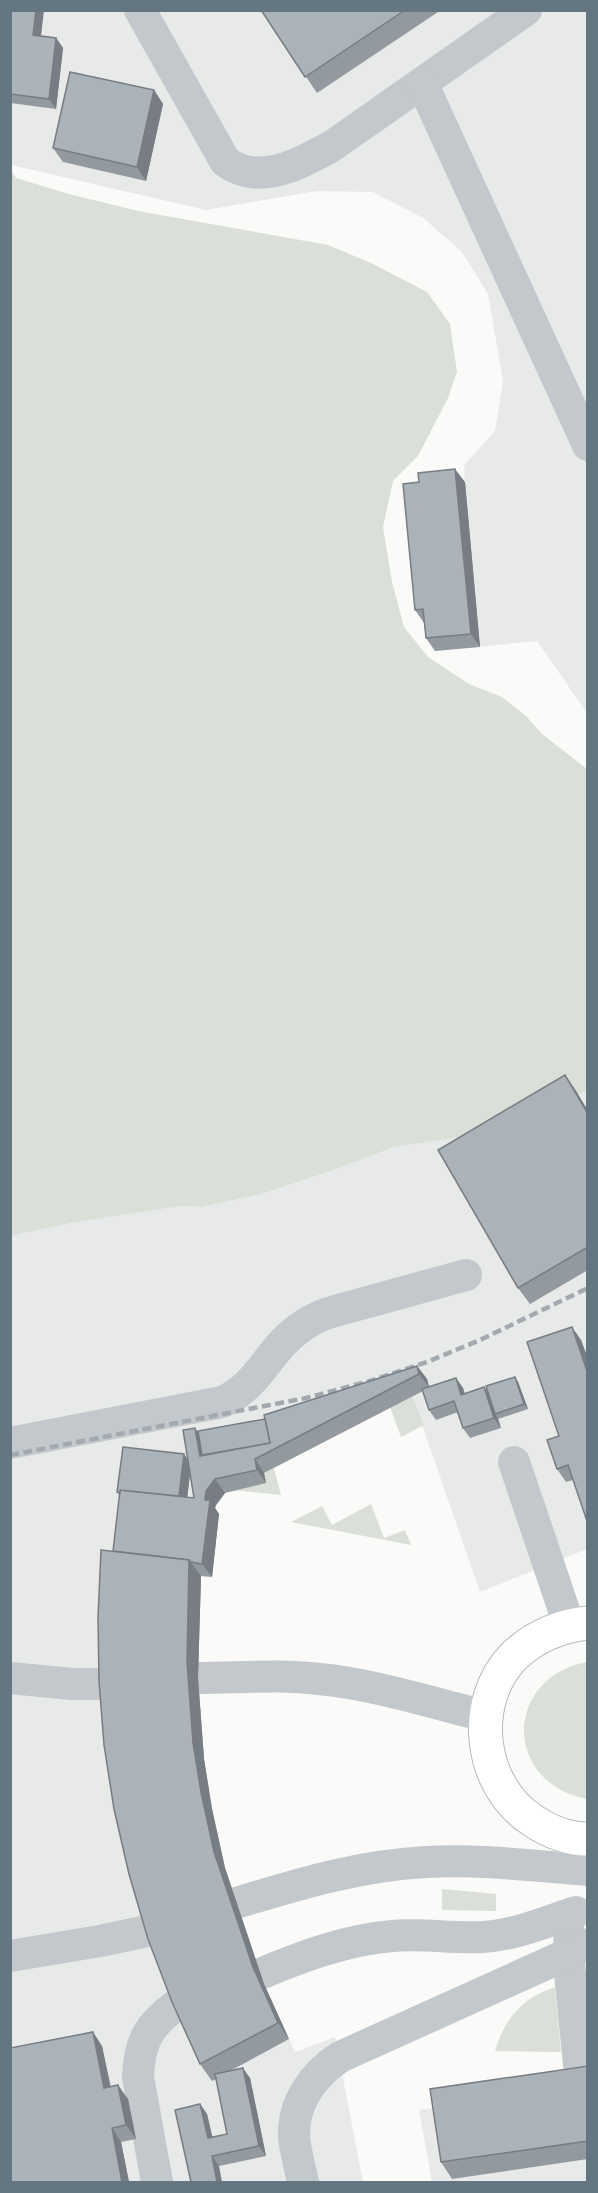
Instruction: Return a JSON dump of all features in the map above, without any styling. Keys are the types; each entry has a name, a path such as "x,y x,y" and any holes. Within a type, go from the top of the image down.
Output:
{"main road":[{"path":"578,1624 549,1632 530,1643 513,1657 500,1675 491,1695 486,1716 485,1738 488,1759 496,1780 508,1798 523,1814 542,1826 579,1840"}],"lane":[{"path":"140,10 225,161 242,172 262,173 292,166 312,157 526,10"},
{"path":"422,83 588,445"},
{"path":"10,1443 222,1402 246,1389 279,1346 305,1324 335,1311 466,1275"},
{"path":"514,1462 578,1624"},
{"path":"198,1678 270,1676 320,1679 350,1683 486,1716"},
{"path":"10,1678 72,1684 110,1684"},
{"path":"236,1903 299,1883 387,1865 466,1861 588,1870"},
{"path":"581,2085 578,1949 570,1932 582,1901"},
{"path":"260,1974 330,1948 365,1940 417,1935 487,1937 519,1931 582,1901"},
{"path":"10,1956 152,1930"},
{"path":"303,2182 294,2136 296,2120 306,2090 327,2065 340,2057 578,1949"},
{"path":"157,2182 138,2077 139,2060 143,2043 151,2027 163,2014 178,2004"}],"shaded area":[{"path":"11,11 587,11 587,713 537,641 435,651 433,623 465,482 464,465 495,431 503,381 488,294 462,252 423,218 373,192 317,191 206,210 11,165"},
{"path":"10,168 16,178 138,211 328,245 371,263 427,292 450,324 457,372 448,398 418,456 393,481 383,527 392,582 404,627 428,657 469,684 502,697 527,717 542,734 587,769 587,1090 475,1135 394,1147 262,1194 201,1207 181,1206 71,1223 11,1236"},
{"path":"587,1085 587,1549 480,1592 412,1396 225,1493 216,1505 215,1513 219,1514 212,1577 201,1576 198,1635 199,1693 204,1759 225,1868 264,1984 295,2052 335,2037 363,2182 11,2182 10,1236 71,1223 181,1206 201,1207 262,1194 394,1147 475,1135"},
{"path":"412,1396 424,1425 401,1437 390,1407"},
{"path":"274,1468 281,1495 231,1490"},
{"path":"371,1504 384,1538 405,1530 411,1545 291,1522 322,1506 332,1525"},
{"path":"588,1662 587,1799 559,1789 540,1773 528,1753 524,1730 528,1708 540,1688 559,1672"},
{"path":"442,1889 496,1894 496,1911 442,1910"},
{"path":"555,1987 561,2052 495,2051 504,2029 516,2011 533,1997"},
{"path":"587,2084 587,2182 432,2182 419,2110"}],"building":[{"path":"10,10 36,10 33,35 56,38 49,99 10,94"},
{"path":"261,10 405,10 305,77"},
{"path":"70,72 154,90 137,167 53,148"},
{"path":"455,469 471,634 426,638 423,609 415,610 403,484 419,482 418,473"},
{"path":"565,1075 588,1114 588,1247 518,1288 438,1150"},
{"path":"572,1327 588,1374 588,1524 568,1465 557,1469 547,1440 559,1436 527,1342"},
{"path":"417,1366 419,1374 255,1459 257,1470 215,1479 206,1491 205,1500 210,1500 202,1564 189,1560 113,1551 120,1490 194,1498 183,1430 195,1428 200,1456 270,1443 264,1415"},
{"path":"515,1377 524,1404 495,1414 486,1386"},
{"path":"456,1378 461,1395 484,1387 494,1418 463,1428 454,1401 429,1410 422,1389"},
{"path":"265,1419 270,1443 202,1455 198,1431"},
{"path":"123,1447 184,1454 179,1496 120,1490 120,1493 117,1492"},
{"path":"101,1550 189,1560 187,1662 193,1743 201,1792 214,1852 253,1967 278,2023 200,2064 172,2002 148,1939 129,1874 114,1809 104,1745 99,1681 98,1617"},
{"path":"93,2032 104,2088 118,2085 126,2125 112,2128 122,2182 10,2182 10,2048"},
{"path":"588,2066 588,2141 441,2162 430,2089"},
{"path":"243,2068 259,2146 212,2156 217,2182 191,2182 175,2110 200,2104 208,2138 227,2134 215,2074"}],"railway":[{"path":"10,1455 306,1398 373,1380 427,1362 480,1340 588,1288"}]}
